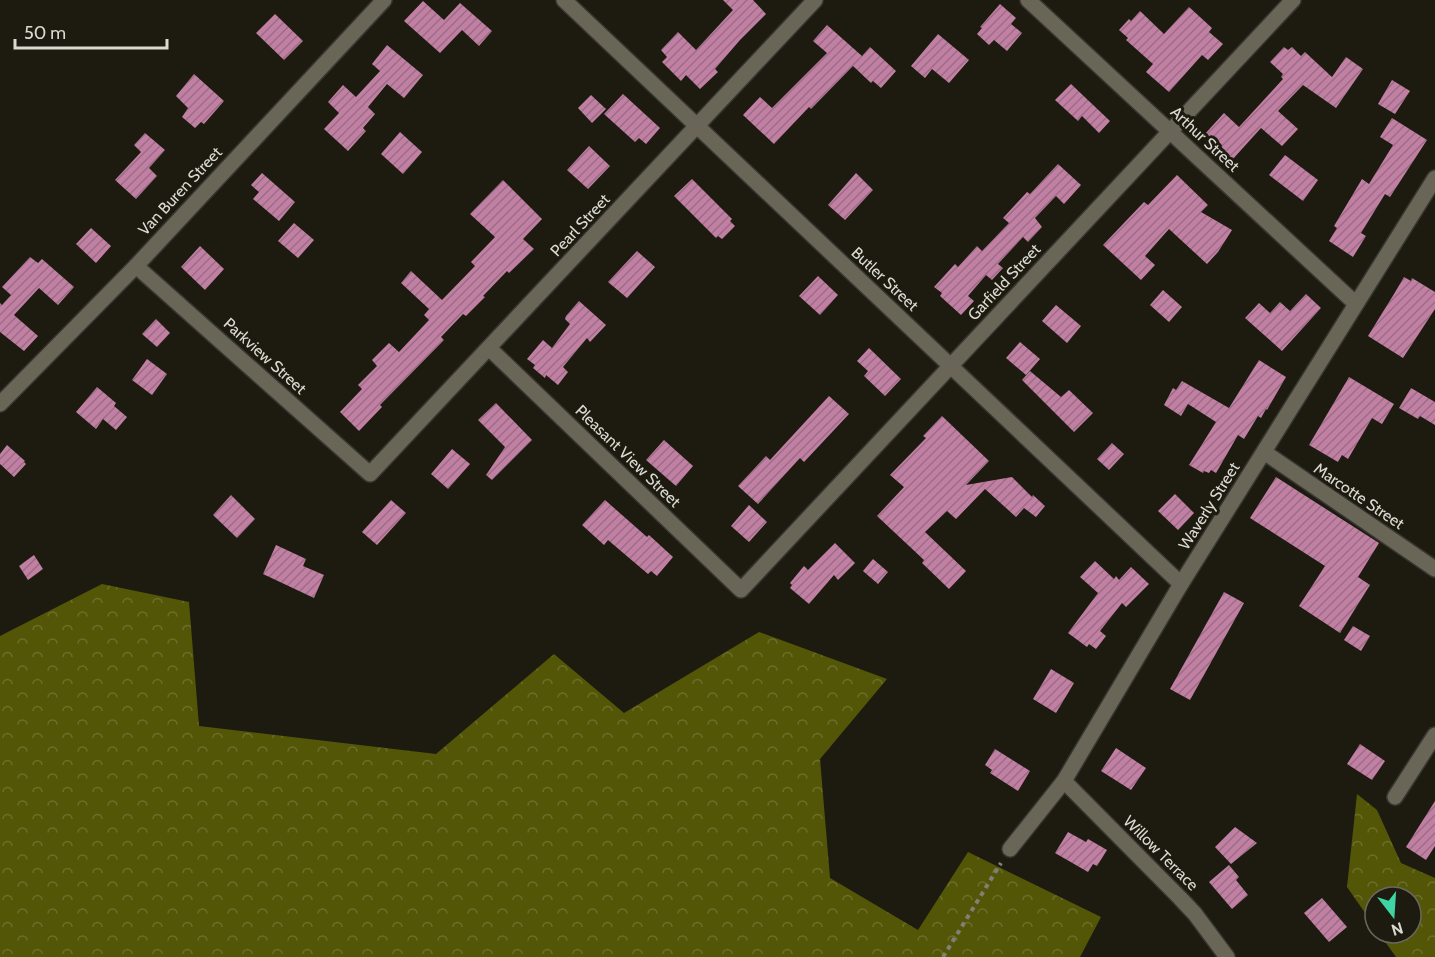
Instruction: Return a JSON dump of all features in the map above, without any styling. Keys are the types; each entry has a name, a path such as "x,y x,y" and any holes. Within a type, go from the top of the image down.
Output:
{"street":[{"name":"Van Buren Street","path":"0,404 136,266 384,0"},
{"name":"Butler Street","path":"564,0 1181,584"},
{"name":"Pearl Street","path":"370,474 815,0"},
{"name":"Arthur Street","path":"1028,0 1045,6 1171,131 1356,304"},
{"name":"Garfield Street","path":"741,590 1293,0"},
{"name":"Waverly Street","path":"1010,849 1064,781 1181,584 1435,178"},
{"name":"Parkview Street","path":"136,266 370,474"},
{"name":"Pleasant View Street","path":"489,348 741,590"},
{"name":"Marcotte Street","path":"1264,452 1435,569"},
{"path":"1395,797 1435,735"},
{"name":"Willow Terrace","path":"1064,781 1195,914 1227,957"}],"path":[{"path":"943,957 1010,849"}],"green space":[{"path":"102,584 189,602 199,726 436,754 554,654 624,713 759,632 887,679 820,759 830,878 918,930 968,852 1101,917 1080,957 0,957 0,636"},
{"path":"1357,794 1377,810 1401,863 1435,878 1435,957 1396,957 1388,945 1423,945 1423,885 1363,885 1363,910 1347,887"}],"building":[{"path":"723,0 753,0 766,14 740,40 715,69 718,72 700,89 686,75 681,81 662,62 667,57 661,50 678,32 696,50 733,10"},
{"path":"423,1 444,20 460,3 492,31 479,46 462,30 440,53 404,21"},
{"path":"1000,4 1016,18 1011,24 1022,33 1007,51 994,40 989,45 977,34 982,28 980,27"},
{"path":"1189,7 1212,28 1209,32 1223,44 1208,60 1202,55 1169,92 1146,72 1153,64 1126,40 1128,38 1119,30 1140,11 1164,34"},
{"path":"275,14 303,41 284,60 256,33"},
{"path":"827,25 862,56 870,47 896,71 881,88 873,81 871,83 853,66 774,144 743,115 760,97 772,108 827,53 813,41"},
{"path":"938,34 969,60 949,83 932,69 925,78 911,66"},
{"path":"387,45 423,75 404,98 387,84 368,107 375,114 363,128 366,131 348,151 324,129 339,113 328,102 343,85 356,97 380,71 372,64"},
{"path":"1284,47 1288,50 1292,47 1301,56 1305,52 1332,77 1346,57 1363,69 1336,108 1303,85 1278,111 1298,129 1282,146 1261,128 1232,160 1204,135 1224,113 1239,127 1283,79 1281,77 1283,74 1270,62"},
{"path":"194,74 224,101 204,124 201,122 195,128 182,117 188,108 176,96"},
{"path":"1392,80 1410,91 1395,114 1378,104"},
{"path":"1071,84 1110,121 1099,133 1082,116 1078,121 1055,100"},
{"path":"623,94 660,128 646,144 639,138 635,142 604,114"},
{"path":"591,95 606,109 592,123 578,108"},
{"path":"1392,118 1427,140 1390,197 1385,194 1361,233 1366,236 1353,257 1329,241 1337,228 1334,226 1362,179 1369,184 1393,145 1380,137"},
{"path":"400,132 422,152 403,174 381,154"},
{"path":"145,133 165,150 149,168 157,176 136,199 115,180 141,152 134,145"},
{"path":"589,146 610,166 588,189 567,170"},
{"path":"1285,155 1318,180 1303,201 1269,175"},
{"path":"1058,164 1081,185 1064,204 1056,196 1035,218 1042,227 1028,242 1023,237 998,264 1003,268 992,280 986,275 968,296 974,301 961,315 940,296 942,293 934,287 955,264 958,267 977,246 982,251 1009,223 1003,218"},
{"path":"262,173 295,202 279,221 253,199 259,192 251,185"},
{"path":"856,173 873,190 845,220 828,205"},
{"path":"1177,175 1208,205 1201,212 1232,230 1207,264 1169,229 1145,256 1155,265 1141,280 1103,245 1144,202 1148,205"},
{"path":"692,179 732,219 730,221 735,226 722,239 718,236 716,238 674,196"},
{"path":"503,180 542,219 523,239 534,249 509,273 507,271 466,316 463,314 441,337 444,340 380,405 382,407 359,431 340,412 362,389 358,385 377,366 372,360 389,343 399,352 429,320 424,315 429,309 401,283 411,271 442,300 475,266 471,262 495,237 470,214"},
{"path":"294,223 314,240 298,258 278,241"},
{"path":"91,228 111,246 96,263 76,244"},
{"path":"200,246 224,269 205,290 181,267"},
{"path":"637,251 655,267 627,298 608,282"},
{"path":"30,257 38,263 42,259 74,287 58,305 39,288 14,315 38,336 24,351 0,332 0,303 2,305 11,295 2,287"},
{"path":"818,276 838,295 820,315 799,296"},
{"path":"1404,277 1411,281 1412,278 1435,292 1435,309 1403,358 1368,336"},
{"path":"1163,290 1182,307 1169,322 1150,305"},
{"path":"1306,294 1321,308 1282,351 1245,318 1259,303 1270,313 1280,302 1290,311"},
{"path":"579,301 606,325 590,342 587,338 563,367 568,372 558,385 533,368 535,365 527,359 543,340 552,348 570,324 565,319 566,316"},
{"path":"1056,305 1081,326 1067,343 1042,321"},
{"path":"156,319 170,333 157,347 142,334"},
{"path":"1020,342 1040,359 1026,375 1006,358"},
{"path":"869,348 901,379 885,396 864,376 868,371 857,361"},
{"path":"147,359 167,374 152,395 132,380"},
{"path":"1259,360 1286,377 1267,410 1261,418 1258,416 1244,439 1238,435 1216,473 1211,470 1209,473 1204,471 1203,473 1189,465 1216,422 1188,404 1181,416 1164,405 1173,388 1176,390 1182,381 1229,408"},
{"path":"1030,371 1061,397 1069,390 1093,413 1074,432 1022,380"},
{"path":"1349,377 1394,404 1382,424 1372,418 1348,459 1342,455 1338,462 1309,445"},
{"path":"97,387 116,403 114,406 127,417 116,430 103,419 96,429 76,412"},
{"path":"1411,388 1435,402 1435,425 1420,416 1418,419 1399,408"},
{"path":"829,396 849,414 804,462 800,458 758,504 738,486 766,456 770,460"},
{"path":"496,403 532,440 492,480 486,475 505,447 478,420"},
{"path":"942,416 989,461 966,485 1012,477 1032,497 1033,495 1045,506 1036,517 1024,508 1016,517 985,489 956,519 947,511 925,532 966,571 949,589 922,563 924,560 877,516 904,487 890,475 926,438 923,436"},
{"path":"664,440 693,466 676,486 646,460"},
{"path":"1112,443 1124,454 1109,470 1097,459"},
{"path":"7,445 26,464 14,477 0,464 0,454"},
{"path":"452,449 470,464 448,489 431,474"},
{"path":"1276,477 1379,543 1358,577 1370,585 1340,633 1299,606 1325,566 1250,518"},
{"path":"1175,494 1194,513 1178,530 1158,511"},
{"path":"231,495 255,519 237,538 213,515"},
{"path":"391,500 406,513 377,545 362,532"},
{"path":"605,500 673,557 657,576 651,571 648,574 608,540 604,545 582,525"},
{"path":"749,505 767,522 749,542 731,526"},
{"path":"835,543 855,563 838,580 834,575 809,604 790,588 792,585 790,583 804,566 808,570"},
{"path":"276,545 306,559 303,566 324,575 314,598 263,574"},
{"path":"34,555 43,569 28,580 19,566"},
{"path":"873,559 888,572 878,584 863,571"},
{"path":"1095,561 1114,579 1116,576 1119,580 1131,567 1149,584 1126,607 1122,603 1100,631 1106,636 1096,649 1089,644 1087,647 1068,633 1098,593 1080,577"},
{"path":"1224,592 1244,603 1190,700 1170,689"},
{"path":"1353,626 1370,636 1361,651 1344,640"},
{"path":"1051,669 1074,683 1056,713 1033,699"},
{"path":"1360,744 1385,761 1372,780 1347,764"},
{"path":"1116,748 1146,768 1131,790 1101,771"},
{"path":"995,749 1030,771 1018,791 990,773 992,770 985,765"},
{"path":"1435,801 1435,846 1426,860 1406,847"},
{"path":"1235,827 1257,843 1231,864 1215,847"},
{"path":"1068,832 1086,842 1088,839 1107,850 1097,866 1093,864 1088,872 1055,853"},
{"path":"1229,865 1239,877 1236,880 1248,895 1232,909 1209,882"},
{"path":"1322,898 1347,927 1329,942 1304,913"}]}
